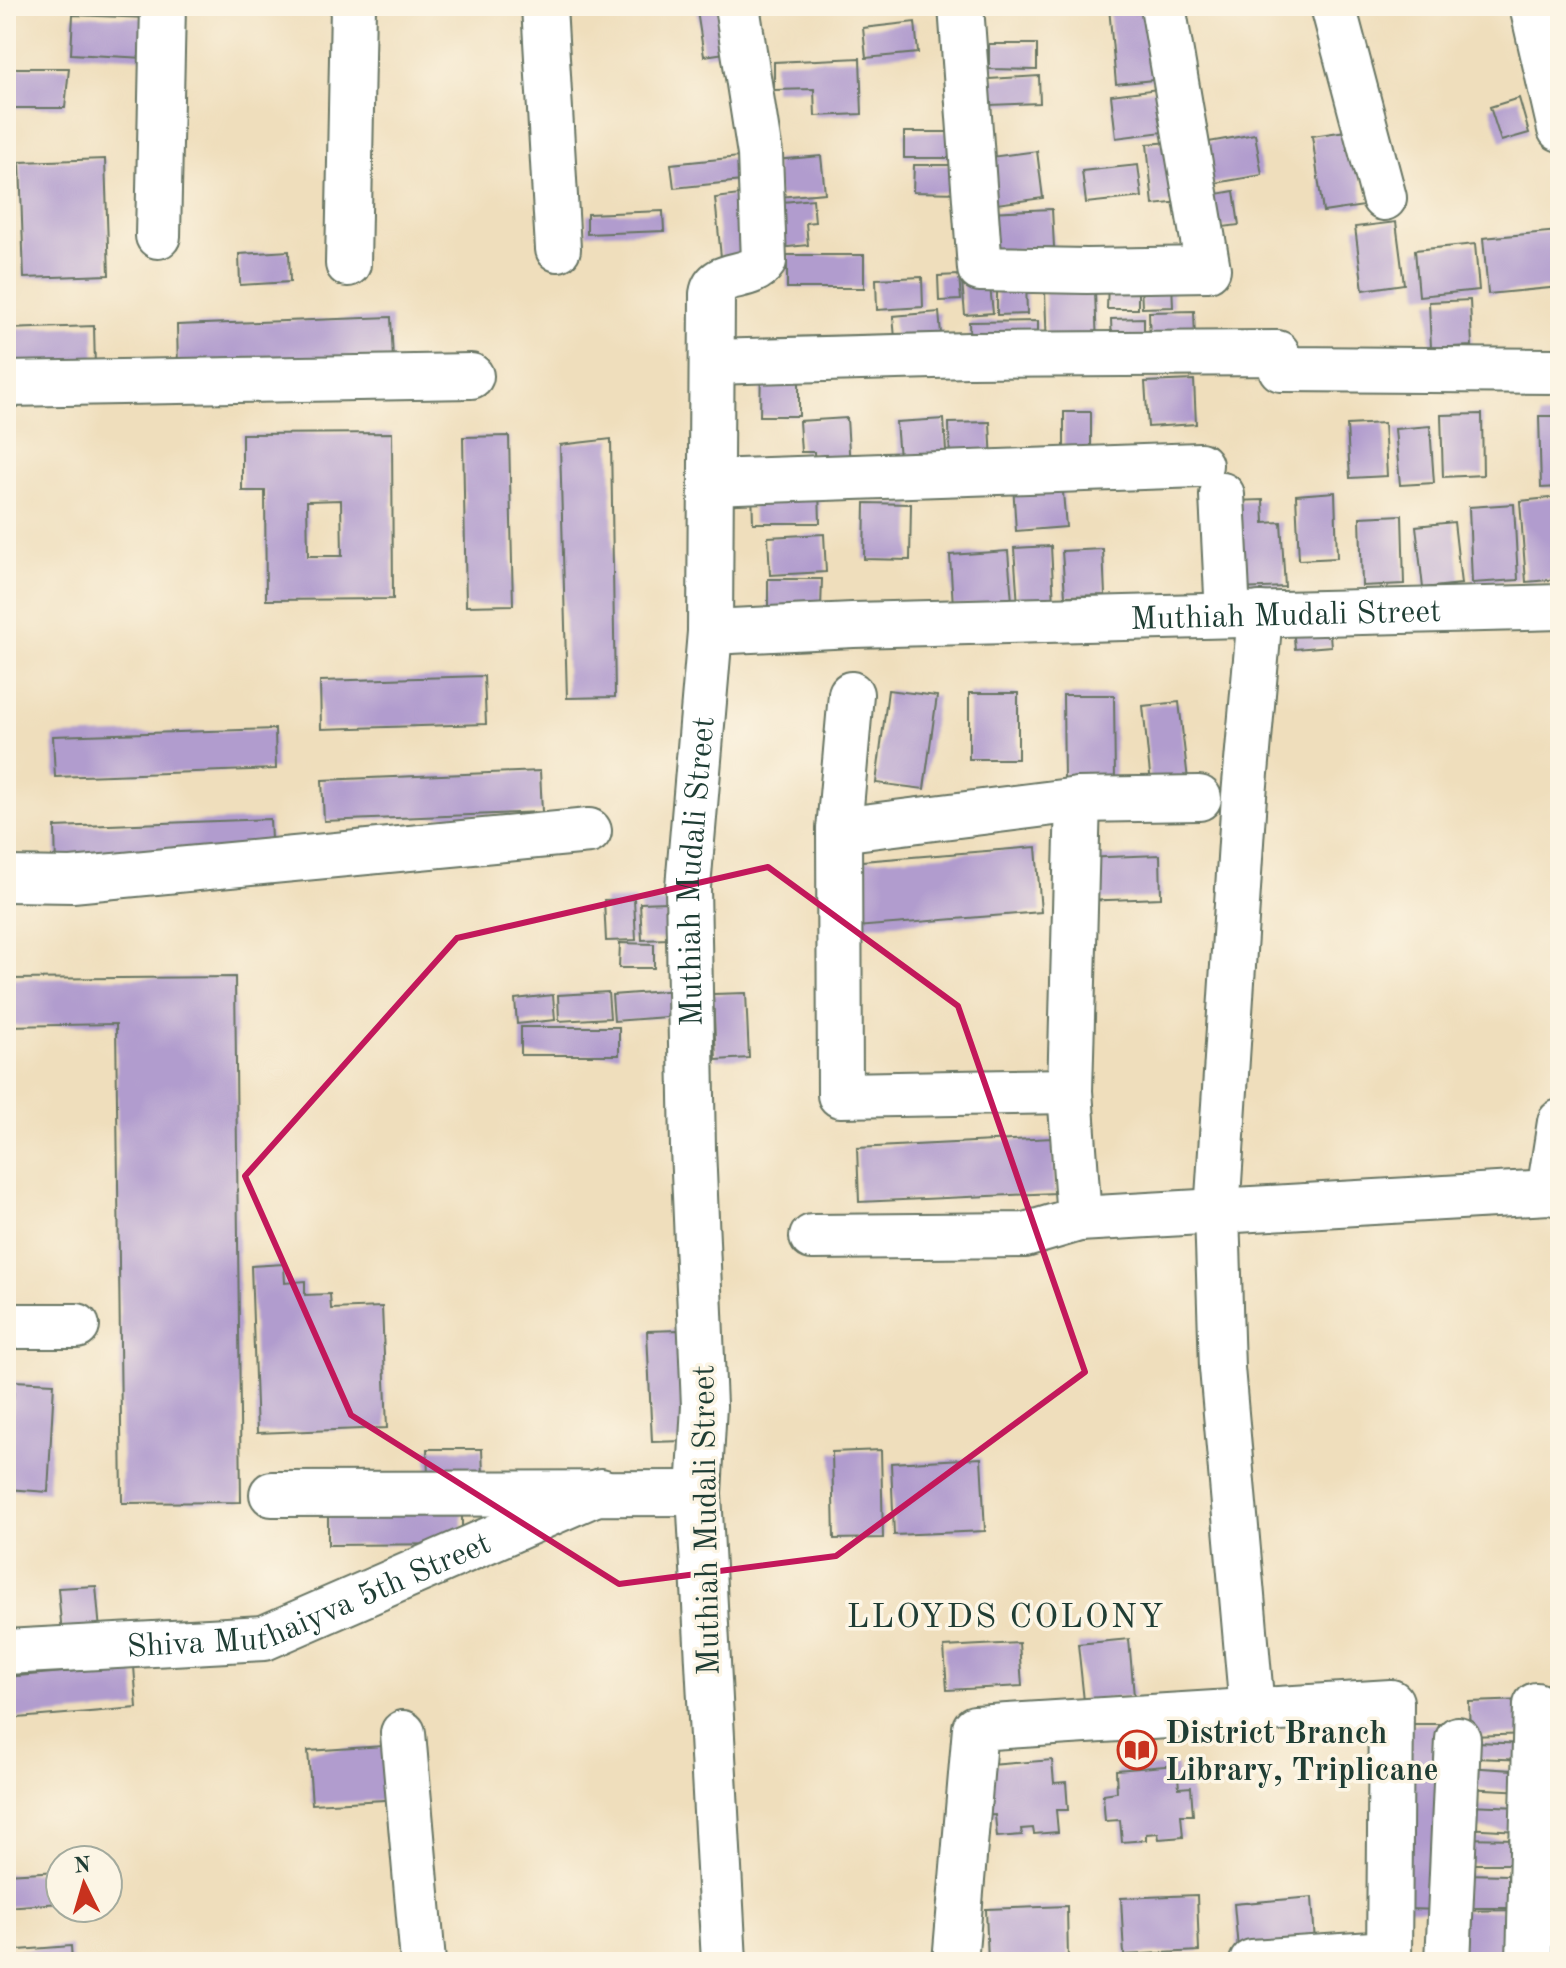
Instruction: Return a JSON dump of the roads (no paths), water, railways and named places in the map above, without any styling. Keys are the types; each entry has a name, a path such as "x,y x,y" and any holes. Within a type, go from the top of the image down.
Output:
{"street":[{"path":"158,236 163,6"},
{"path":"348,264 353,6"},
{"path":"544,6 558,249"},
{"path":"710,632 713,287 727,277 751,273 764,261 760,154 737,6"},
{"path":"961,6 980,269 1208,269 1163,6"},
{"path":"1333,6 1384,198"},
{"path":"1532,6 1560,129"},
{"path":"712,362 969,355 1277,353 1281,369 1560,371"},
{"path":"6,384 471,376"},
{"path":"711,482 1211,480 1244,615 1244,796 1217,1213 1222,1368 1252,1710"},
{"name":"Muthiah Mudali Street","path":"724,1962 699,1493 704,1406 693,1148 688,887 710,632 853,625 1560,607"},
{"path":"851,694 839,830 840,1095 1070,1091"},
{"path":"839,830 1078,800 1199,798"},
{"path":"1078,800 1070,1091 1079,1219"},
{"path":"6,879 72,880 589,831"},
{"path":"812,1237 1025,1235 1079,1219 1554,1193 1560,1122"},
{"path":"6,1326 77,1326"},
{"name":"Shiva Muthaiyva 5th Street","path":"6,1652 264,1638 601,1491"},
{"path":"272,1494 699,1493"},
{"path":"955,1962 975,1728 1391,1702 1388,1958 1252,1962"},
{"path":"1529,1962 1536,1705"},
{"path":"403,1733 423,1962"},
{"path":"1448,1962 1458,1739"}],"place":[{"name":"District Branch Library, Triplicane","path":"1137,1750"}],"district":[{"name":"LLOYDS COLONY","path":"1006,1615"}]}
